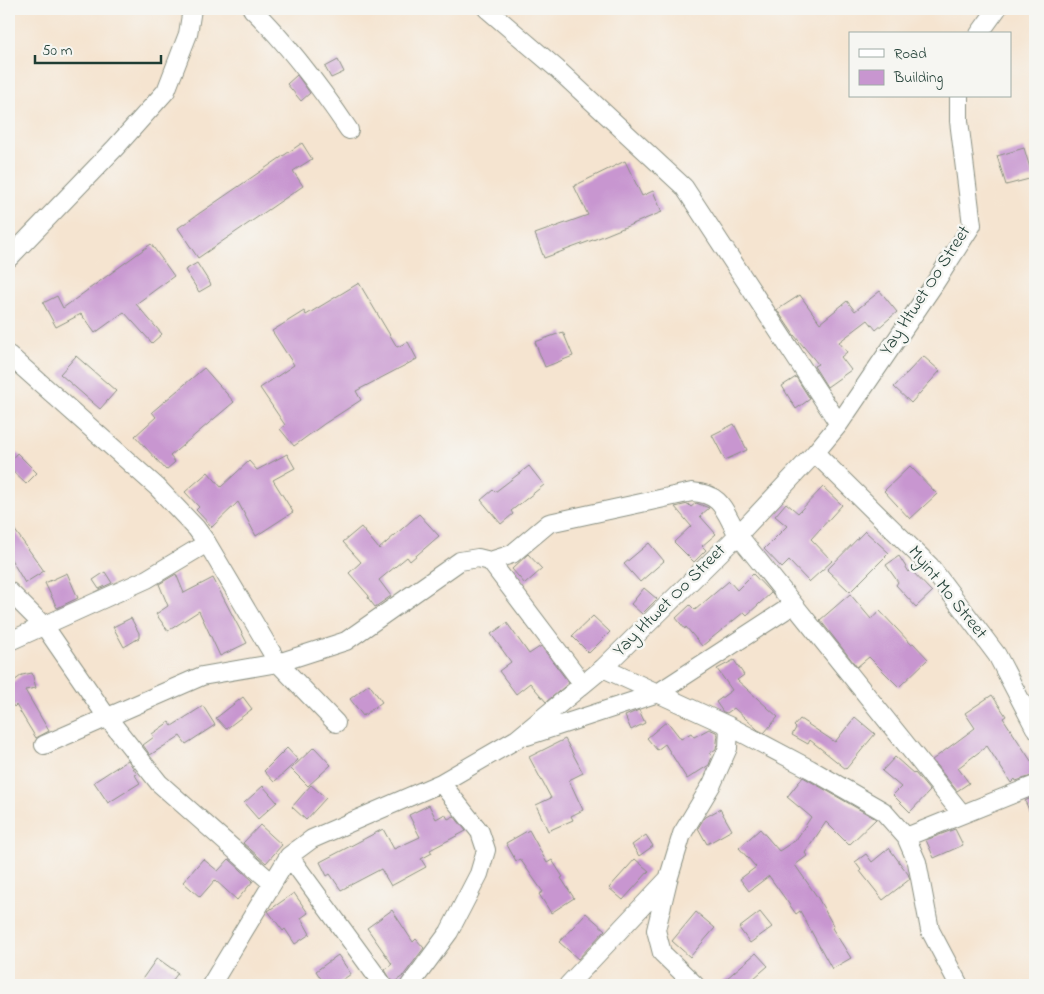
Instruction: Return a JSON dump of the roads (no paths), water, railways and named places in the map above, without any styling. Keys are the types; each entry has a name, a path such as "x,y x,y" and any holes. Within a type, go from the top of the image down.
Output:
{"street":[{"path":"9,258 115,148 166,90 188,34 192,9"},
{"path":"252,9 268,25 320,87 350,130"},
{"path":"487,9 556,68 684,187 839,424"},
{"path":"980,32 997,9"},
{"name":"Yay Htwet Oo Street","path":"211,985 289,856 312,839 441,783 518,739 603,668 738,535 815,453 839,424 972,225 959,121 959,98"},
{"path":"9,355 157,487 196,528 207,543 278,663 336,723"},
{"name":"Myint Mo Street","path":"815,453 930,566 997,655 1035,728"},
{"path":"44,744 202,676 278,663 346,641 460,562 478,558 490,561 512,554 550,523 692,492 706,493 718,500 738,535 962,814"},
{"path":"10,641 45,627 147,579 207,543"},
{"path":"490,561 583,684"},
{"path":"9,591 45,627 107,717 159,783 272,883"},
{"path":"518,739 658,693 794,605"},
{"path":"603,668 728,726 810,768 883,811 906,836 917,862 930,930 959,985"},
{"path":"695,985 662,953 656,930 682,834 712,784 728,748 728,726"},
{"path":"410,985 449,932 479,874 486,850 480,832 441,783"},
{"path":"906,836 1035,784"},
{"path":"289,856 383,985"},
{"path":"568,985 668,880"}]}
